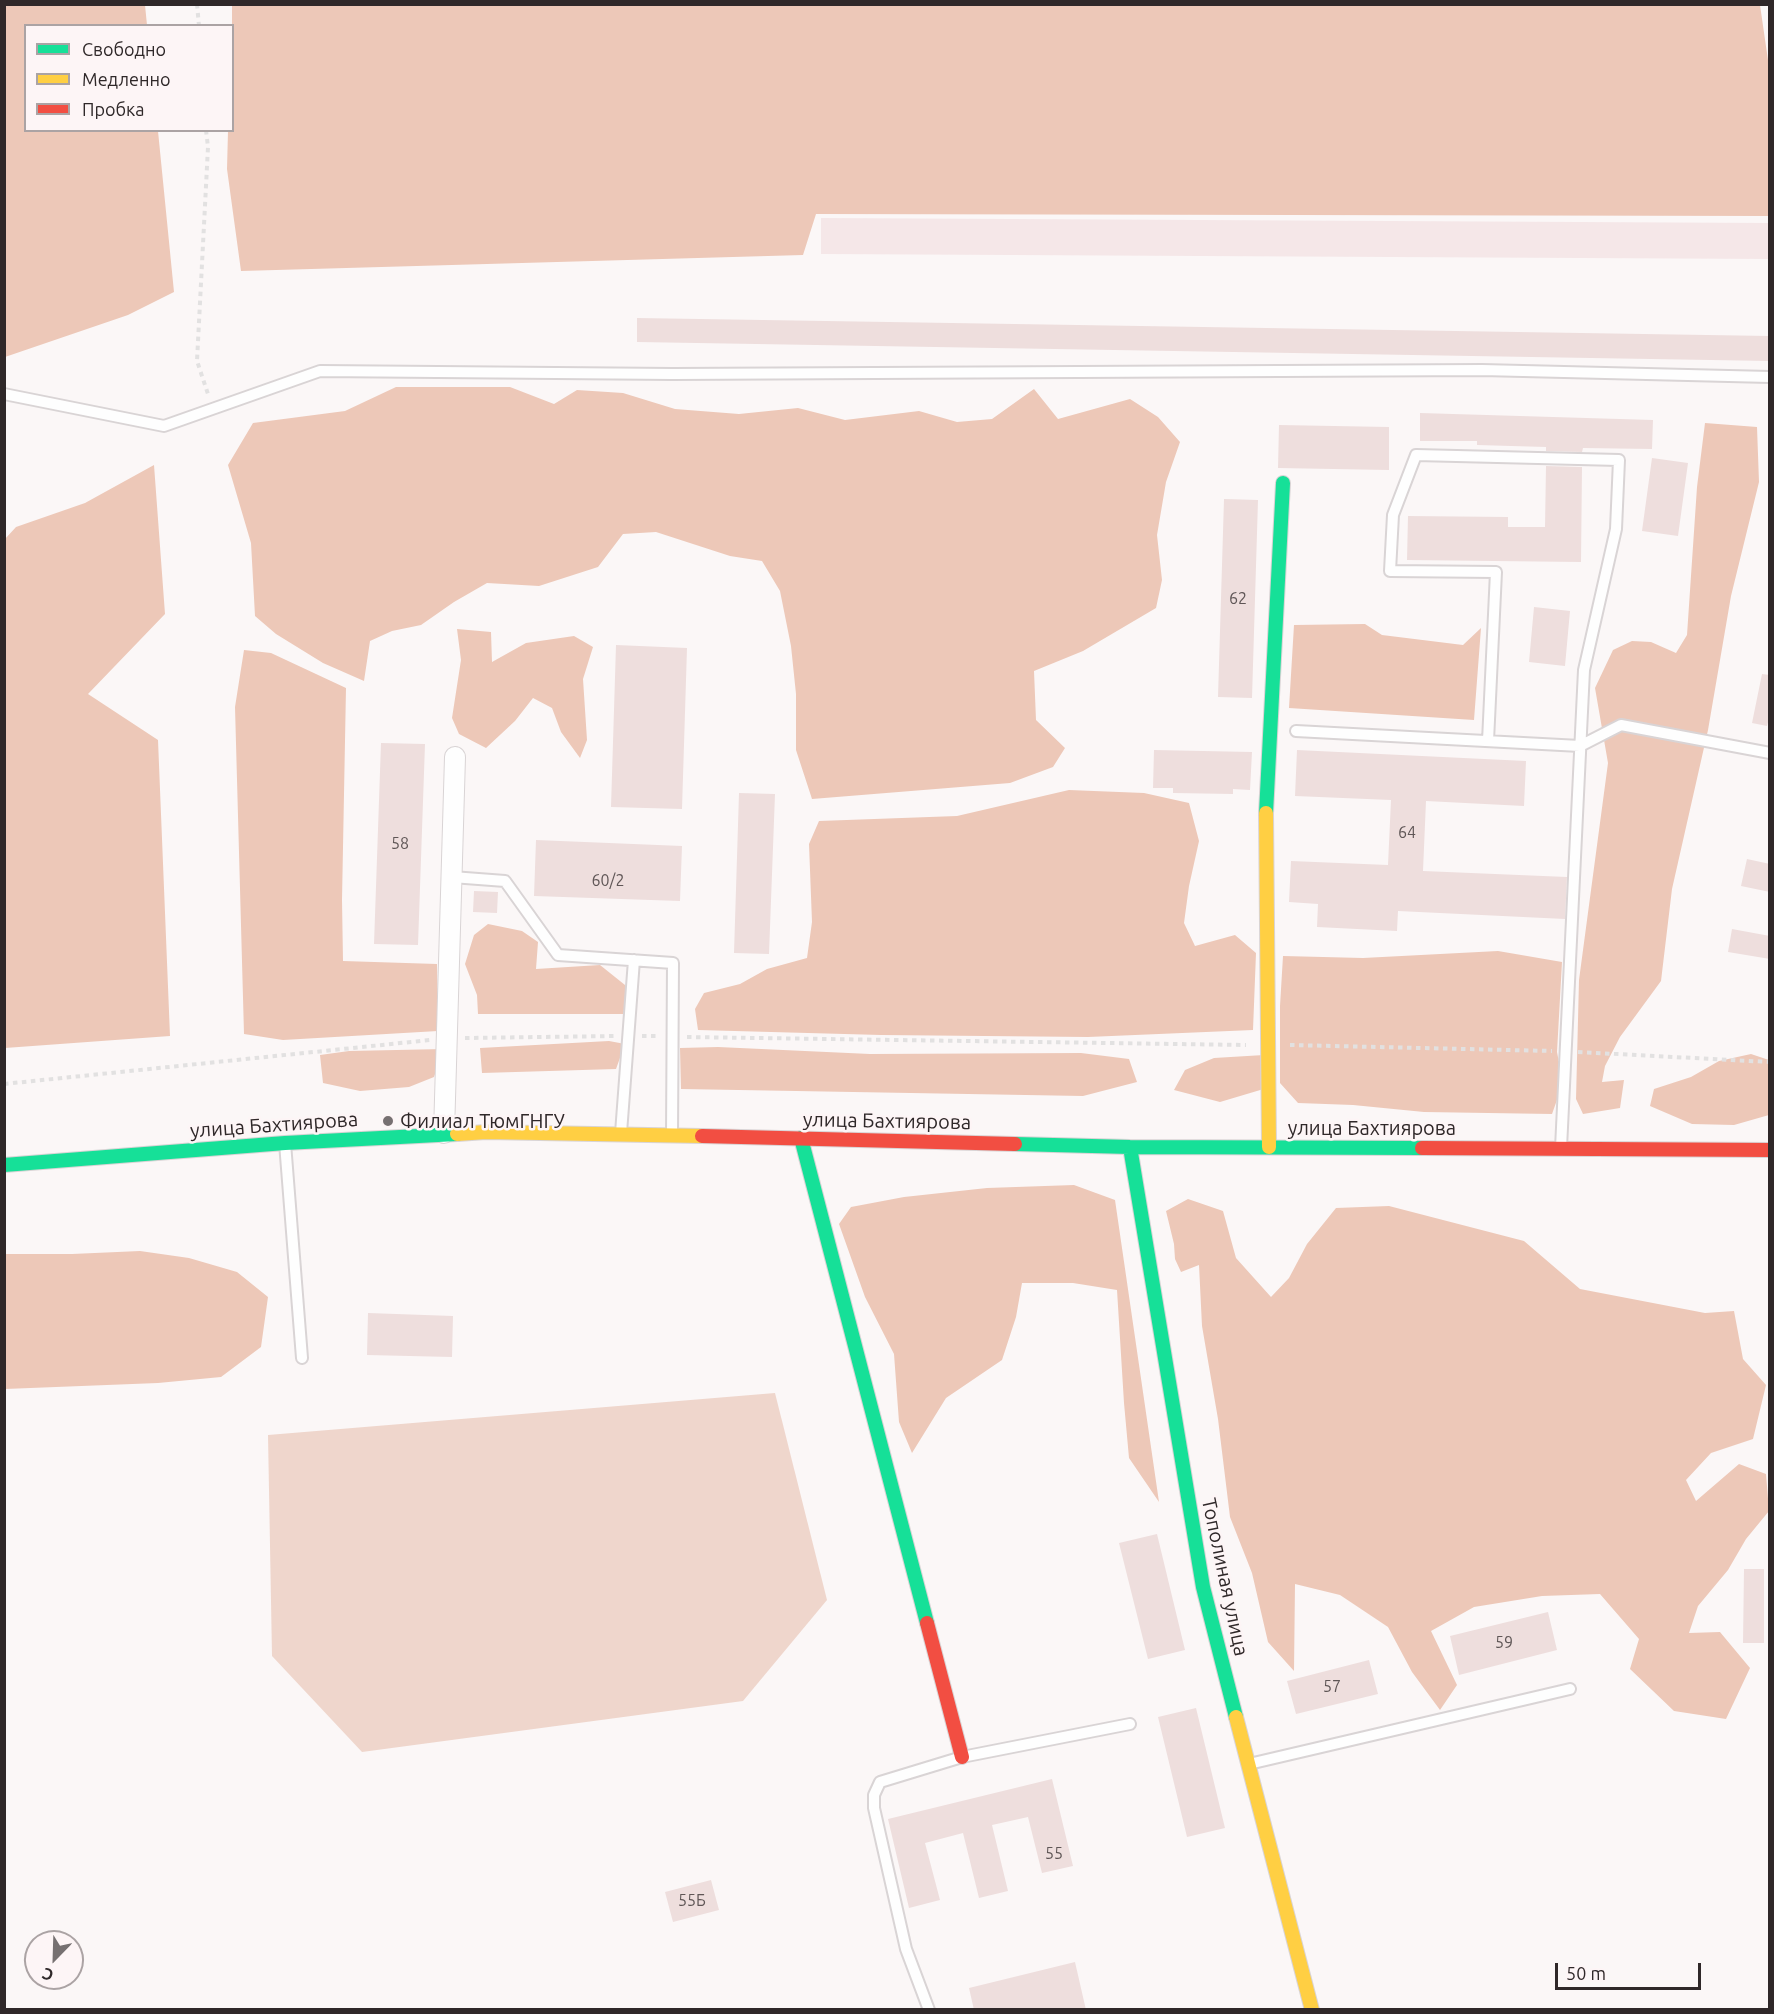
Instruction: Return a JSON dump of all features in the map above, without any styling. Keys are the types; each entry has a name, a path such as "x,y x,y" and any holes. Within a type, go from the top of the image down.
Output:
{"street":[{"path":"1269,1147 1265,824 1283,483"},
{"path":"444,1133 455,757"},
{"name":"улица Бахтиярова","path":"4,1165 444,1133 621,1134 1130,1147 1770,1150"},
{"path":"801,1138 962,1757"},
{"name":"Тополиная улица","path":"1130,1147 1203,1587 1312,2010"}],"lane":[{"path":"4,394 164,426 320,371 685,374 1482,370 1770,377"},
{"path":"1488,741 1496,572 1390,571 1393,515 1416,455 1620,460 1616,529 1584,670 1561,1148"},
{"path":"1296,731 1581,746 1620,725 1770,753"},
{"path":"452,877 505,881 558,955 674,963 672,1136"},
{"path":"621,1134 634,960"},
{"path":"285,1143 302,1358"},
{"path":"1248,1764 1570,1689"},
{"path":"930,2010 906,1949 873,1808 874,1795 880,1782 962,1757 1130,1724"}],"path":[{"path":"197,4 199,24"},
{"path":"207,132 197,361 213,409"},
{"path":"4,1084 447,1038 628,1036 1268,1045 1566,1051 1770,1062"}],"shaded area":[{"path":"4,5 145,5 147,24 24,24 24,132 158,132 174,292 128,315 5,357"},
{"path":"232,5 1760,5 1770,74 1769,216 816,214 803,255 241,271 227,169 228,132 234,132 234,24 232,24"},
{"path":"821,218 1769,223 1770,259 821,254"},
{"path":"396,387 510,387 554,404 577,390 623,393 675,409 739,414 798,408 845,420 919,411 957,422 992,419 1034,389 1058,419 1130,399 1158,417 1180,442 1166,482 1157,535 1162,580 1156,608 1083,651 1034,671 1036,720 1065,748 1053,767 1010,783 812,799 796,750 796,694 791,646 780,591 762,561 730,556 656,532 623,534 598,567 539,586 487,583 421,625 392,631 370,641 364,681 323,663 276,634 255,616 251,543 228,465 253,423 345,411"},
{"path":"1705,423 1757,427 1759,482 1731,596 1708,730 1672,889 1661,981 1620,1037 1605,1066 1602,1082 1624,1080 1620,1108 1583,1114 1576,1099 1579,980 1608,763 1595,688 1613,650 1632,641 1651,642 1676,653 1687,635 1697,487"},
{"path":"154,465 165,614 88,694 158,740 170,1036 5,1048 5,539 16,527 85,503"},
{"path":"1365,624 1382,635 1463,645 1481,628 1474,720 1289,708 1294,625"},
{"path":"457,629 491,632 492,662 526,643 574,636 593,647 583,679 587,740 580,758 561,732 552,708 533,698 515,721 486,748 459,734 452,718 461,660"},
{"path":"244,650 271,653 346,688 343,961 437,964 438,1031 283,1040 244,1034 235,707"},
{"path":"1069,790 1144,793 1189,803 1199,841 1184,923 1195,946 1235,935 1256,953 1253,1030 1088,1037 698,1030 695,1009 704,993 740,984 767,969 807,958 812,922 809,844 819,821 957,816"},
{"path":"488,924 522,931 538,942 536,969 600,965 625,985 625,1014 478,1014 477,995 465,964 474,935"},
{"path":"1498,951 1562,962 1557,1052 1563,1083 1552,1114 1424,1112 1353,1105 1298,1103 1280,1083 1280,1006 1283,956 1363,958"},
{"path":"609,1041 625,1044 616,1069 482,1073 480,1048"},
{"path":"718,1047 870,1054 1081,1053 1129,1059 1137,1082 1083,1096 681,1089 680,1048"},
{"path":"444,1049 434,1077 409,1087 360,1091 323,1083 320,1055 349,1051"},
{"path":"1751,1054 1769,1060 1769,1115 1734,1125 1692,1124 1650,1106 1654,1089 1691,1077 1719,1061"},
{"path":"1264,1055 1267,1088 1220,1102 1174,1090 1185,1070 1214,1058"},
{"path":"1074,1185 1115,1200 1159,1502 1129,1458 1117,1290 1073,1283 1022,1283 1016,1317 1002,1360 946,1398 912,1453 899,1422 894,1354 865,1297 839,1224 851,1207 904,1197 987,1188"},
{"path":"1188,1199 1223,1211 1236,1258 1271,1297 1289,1278 1307,1244 1336,1208 1389,1206 1524,1241 1580,1289 1705,1313 1734,1311 1743,1359 1766,1385 1753,1439 1711,1453 1686,1480 1696,1501 1739,1464 1766,1474 1769,1511 1746,1539 1728,1570 1698,1606 1689,1633 1720,1632 1750,1668 1726,1719 1674,1711 1630,1669 1639,1639 1600,1594 1542,1596 1474,1607 1431,1631 1457,1685 1440,1710 1412,1672 1388,1627 1340,1595 1295,1584 1294,1671 1268,1642 1252,1573 1230,1517 1218,1419 1202,1326 1199,1265 1181,1272 1175,1259 1166,1211"},
{"path":"140,1251 189,1258 237,1272 268,1297 261,1347 221,1377 158,1383 5,1389 5,1254"},
{"path":"775,1393 827,1600 743,1701 362,1752 272,1656 268,1435"}],"building":[{"path":"637,318 1770,336 1770,361 637,342"},
{"path":"1420,413 1653,420 1652,449 1583,448 1582,452 1546,451 1546,447 1477,445 1477,441 1420,441"},
{"path":"1279,425 1389,427 1389,470 1278,468"},
{"path":"1652,458 1688,463 1678,536 1642,531"},
{"path":"1546,466 1582,467 1581,562 1407,560 1408,516 1508,517 1508,527 1545,527"},
{"path":"1224,499 1258,500 1252,698 1218,697"},
{"path":"1534,607 1570,611 1565,666 1529,662"},
{"path":"616,645 687,648 682,809 611,807"},
{"path":"1762,674 1770,675 1770,715 1767,726 1752,723"},
{"path":"381,743 425,744 418,945 374,944"},
{"path":"1154,750 1252,752 1250,790 1233,789 1233,794 1173,793 1173,788 1153,788"},
{"path":"1297,750 1526,761 1524,806 1426,801 1423,871 1567,877 1565,919 1398,911 1397,931 1317,927 1318,904 1289,902 1291,861 1388,865 1391,800 1295,796"},
{"path":"739,793 775,794 769,954 734,953"},
{"path":"536,840 682,846 680,901 534,896"},
{"path":"1747,859 1770,864 1770,892 1741,886"},
{"path":"474,891 498,892 497,913 473,912"},
{"path":"1732,929 1770,936 1770,959 1728,952"},
{"path":"368,1313 453,1316 452,1357 367,1355"},
{"path":"1157,1534 1185,1650 1148,1659 1119,1543"},
{"path":"1744,1569 1764,1569 1764,1643 1743,1643"},
{"path":"1548,1612 1557,1650 1459,1675 1450,1636"},
{"path":"1369,1660 1378,1694 1296,1714 1287,1681"},
{"path":"1196,1708 1225,1828 1187,1837 1158,1717"},
{"path":"1052,1779 1073,1866 1042,1873 1028,1817 992,1825 1008,1891 979,1898 963,1833 925,1843 940,1900 909,1908 888,1819"},
{"path":"711,1880 719,1910 673,1922 665,1892"},
{"path":"1075,1962 1086,2010 974,2010 969,1988"}],"traffic: fast":[{"path":"1266,813 1283,483"},
{"path":"4,1165 285,1143 457,1134"},
{"path":"801,1138 927,1623"},
{"path":"1015,1144 1130,1147 1422,1148"},
{"path":"1130,1147 1203,1587 1236,1717"}],"traffic: slow":[{"path":"1266,813 1269,1147"},
{"path":"457,1134 486,1132 702,1136"},
{"path":"1236,1717 1312,2010"}],"traffic: jam":[{"path":"702,1136 1015,1144"},
{"path":"1422,1148 1770,1150"},
{"path":"927,1623 962,1757"}],"place":[{"name":"Филиал ТюмГНГУ","path":"388,1121"}]}
